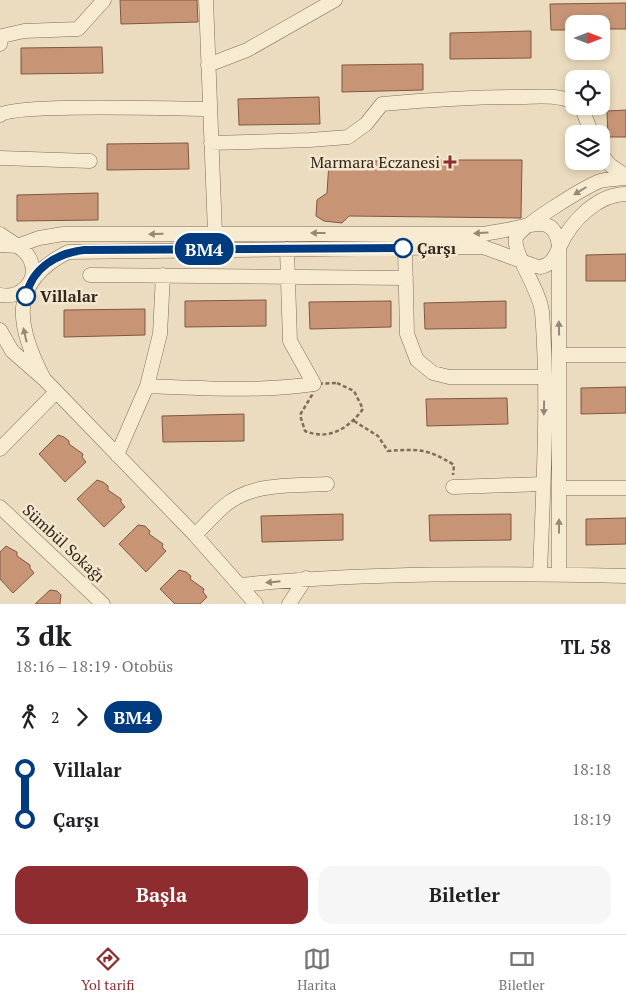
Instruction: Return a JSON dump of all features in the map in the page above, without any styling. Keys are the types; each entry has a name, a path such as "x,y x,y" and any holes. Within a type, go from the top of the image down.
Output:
{"street":[{"path":"1,38 24,31 78,29 104,0"},
{"path":"206,0 215,233"},
{"path":"208,65 247,50 334,0"},
{"path":"212,142 310,140 348,137 366,124 382,104 456,97 560,96 565,98"},
{"path":"0,115 5,112 34,108 210,109"},
{"path":"0,158 90,161"},
{"path":"610,165 626,177"},
{"path":"540,574 544,377 542,310 533,282 517,253 516,240 518,233 529,224 586,188 602,180 626,177"},
{"path":"0,295 15,295 29,284 41,269 68,252 84,250 287,250 483,247 540,267 554,260 559,246 577,220 601,199 626,194"},
{"path":"0,245 17,246 39,238 63,234 484,234 529,224 543,224 550,227 558,239 559,246 559,574"},
{"path":"0,234 30,258 32,266 23,308 23,329 29,351 44,379"},
{"path":"405,248 407,334 417,360 433,373 449,377 544,377"},
{"path":"147,386 244,389 284,388 314,384 290,341 286,277 287,250"},
{"path":"90,275 406,278"},
{"path":"117,455 147,386 160,334 163,275"},
{"path":"0,330 12,351 44,379 195,535 256,604"},
{"path":"559,355 626,355"},
{"path":"0,449 56,392"},
{"path":"195,535 224,506 242,494 258,488 327,484"},
{"path":"453,486 543,484"},
{"path":"559,488 626,488"},
{"name":"Sümbül Sokağı","path":"0,507 103,604"},
{"path":"240,585 306,578 540,574 626,576"},
{"path":"288,604 306,578"}],"path":[{"path":"337,383 354,391 363,409 354,421 335,434 315,435 305,430 300,415 312,395 314,384 337,383"},
{"path":"354,421 378,436 388,451 416,449 434,453 454,465 453,486"}],"building":[{"path":"120,0 197,0 198,22 121,24"},
{"path":"626,3 626,29 610,29 610,15 565,15 565,30 551,30 550,4"},
{"path":"531,31 531,58 450,59 450,33"},
{"path":"102,47 103,73 21,74 21,48"},
{"path":"423,64 423,90 342,92 342,65"},
{"path":"319,97 320,124 239,125 238,99"},
{"path":"626,110 626,137 610,137 610,125 608,125 607,115 610,115 610,111"},
{"path":"188,143 189,169 107,170 107,144"},
{"name":"Çarşı","path":"522,160 521,218 349,216 342,223 324,221 316,216 317,200 327,193 329,162"},
{"path":"98,193 98,220 17,221 17,195"},
{"path":"626,254 626,281 586,281 586,255"},
{"path":"266,300 266,326 185,327 185,301"},
{"path":"391,301 391,327 310,329 309,302"},
{"path":"506,301 506,328 425,329 424,303"},
{"path":"145,309 145,335 64,337 64,310"},
{"path":"626,387 626,413 581,414 581,388"},
{"path":"507,398 508,424 427,426 426,399"},
{"path":"244,414 244,441 163,442 162,416"},
{"path":"58,435 64,437 69,441 69,444 83,454 82,457 86,462 65,482 39,454"},
{"path":"97,480 108,486 108,490 121,499 125,507 104,527 77,499"},
{"path":"343,514 343,540 262,542 261,516"},
{"path":"511,514 511,540 430,541 429,515"},
{"path":"626,518 626,544 586,545 586,519"},
{"path":"138,525 145,526 150,531 149,534 163,544 162,547 166,551 146,572 119,544"},
{"path":"6,546 17,552 17,556 30,565 34,573 13,593 0,579 0,552"},
{"path":"179,570 186,572 191,576 190,579 204,589 203,592 207,597 200,604 175,604 160,589"},
{"path":"50,590 57,591 61,595 60,604 35,604"}],"bus line":[{"name":"BM4","path":"26,296 29,284 41,269 53,259 68,252 84,250 403,248"}],"place":[{"name":"Marmara Eczanesi","path":"450,162"},
{"name":"Çarşı","path":"403,248"},
{"name":"Villalar","path":"26,296"}]}
